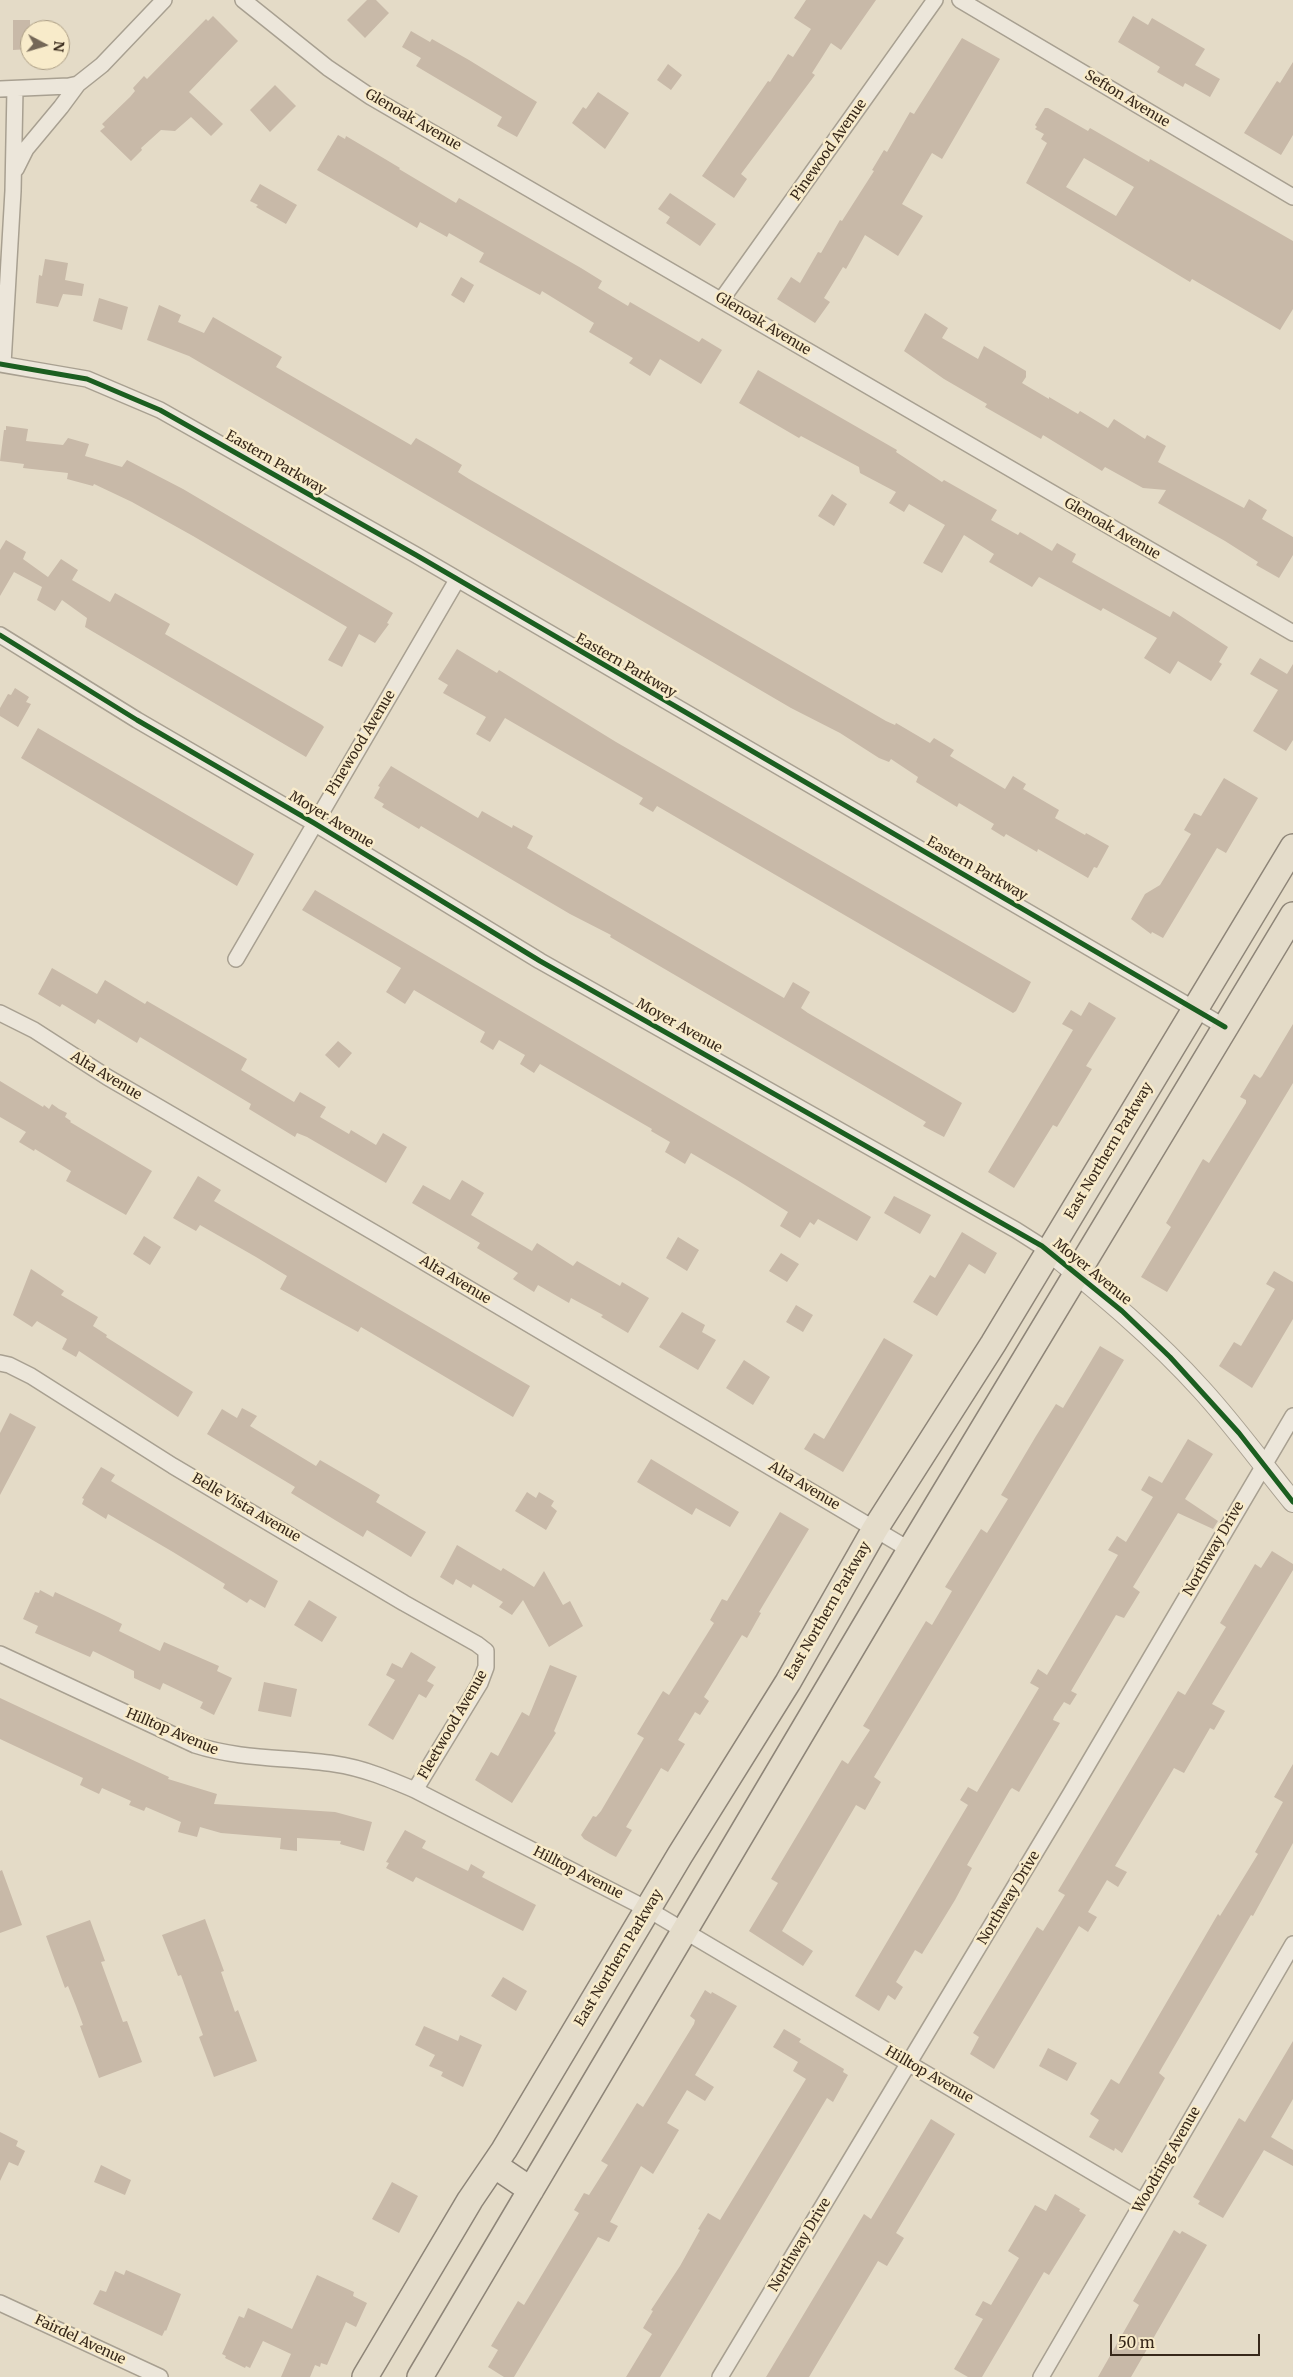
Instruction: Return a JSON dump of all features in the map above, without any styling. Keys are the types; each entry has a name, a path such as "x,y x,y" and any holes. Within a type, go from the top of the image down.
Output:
{"main road":[{"name":"East Northern Parkway","path":"365,2377 470,2200 494,2165 649,1910 680,1855 788,1682 875,1529 1048,1251 1293,847"},
{"path":"420,2377 683,1930 1293,915"},
{"path":"494,2165 531,2190"}],"street":[{"path":"13,192 15,172 26,148 62,107 78,84 102,65 164,0"},
{"name":"Glenoak Avenue","path":"243,0 328,68 371,97 722,299 1084,514 1293,633"},
{"name":"Pinewood Avenue","path":"722,299 935,0"},
{"name":"Sefton Avenue","path":"960,0 1293,197"},
{"path":"0,89 78,84"},
{"path":"2,364 13,192 16,89"},
{"name":"Eastern Parkway","path":"2,364 88,379 160,410 457,580 1225,1027"},
{"name":"Pinewood Avenue","path":"236,959 457,580"},
{"name":"Moyer Avenue","path":"0,635 137,720 314,823 540,961 1016,1230 1048,1251 1122,1311 1176,1363 1239,1433 1293,1502"},
{"name":"Alta Avenue","path":"0,1013 34,1030 107,1077 380,1236 910,1550"},
{"name":"Belle Vista Avenue","path":"0,1363 9,1365 31,1376 165,1461 404,1603 478,1644 486,1651 487,1659"},
{"name":"Northway Drive","path":"720,2377 1066,1802 1293,1416"},
{"name":"Hilltop Avenue","path":"0,1654 195,1745 222,1754 335,1764 384,1777 415,1790 649,1910 1143,2202"},
{"name":"Fleetwood Avenue","path":"415,1790 480,1683 487,1659"},
{"name":"Woodring Avenue","path":"1041,2377 1293,1944"},
{"name":"Fairdel Avenue","path":"0,2304 160,2377"}],"building":[{"path":"367,0 376,0 389,13 365,38 347,20"},
{"path":"806,0 876,0 841,50 831,43 812,73 815,75 741,174 747,179 734,198 702,176 788,54 793,57 811,29 794,18"},
{"path":"213,16 238,41 189,92 223,124 211,136 191,117 175,131 161,130 141,148 142,150 131,161 100,131 105,127 102,124 130,97 135,91 133,88 144,76 147,79 206,19 208,21"},
{"path":"1133,16 1148,25 1152,18 1205,49 1195,65 1220,79 1210,97 1185,83 1183,87 1157,72 1160,67 1118,42"},
{"path":"13,20 20,20 20,50 13,50"},
{"path":"411,31 430,42 432,39 537,102 517,137 497,126 502,117 416,66 421,58 402,47"},
{"path":"962,38 1000,59 942,159 932,153 902,204 923,216 898,256 865,235 846,269 843,267 824,298 830,302 815,323 777,299 791,277 800,283 818,252 821,253 840,220 842,221 874,171 872,170 884,150 887,152 910,112 914,114"},
{"path":"1293,62 1293,135 1281,155 1244,133 1277,81 1280,83"},
{"path":"668,64 682,75 671,90 657,80"},
{"path":"275,85 296,106 270,132 250,110"},
{"path":"598,92 629,113 605,149 572,123 583,107 586,109"},
{"path":"1045,108 1048,108 1088,131 1090,128 1149,162 1150,159 1293,241 1293,309 1280,330 1192,279 1190,282 1026,183 1047,143 1041,139 1044,134 1035,129 1037,127 1035,125","holes":["1084,158 1134,187 1116,216 1066,187"]},
{"path":"338,135 345,139 346,136 456,203 459,198 581,268 602,281 598,288 628,306 630,302 699,342 702,338 722,350 701,384 660,359 650,376 629,363 633,358 589,332 594,323 542,291 540,295 479,262 484,253 449,233 447,237 420,222 417,228 317,170"},
{"path":"260,184 297,205 286,224 256,207 258,205 250,201"},
{"path":"670,193 716,224 700,246 666,223 670,217 658,209"},
{"path":"45,259 68,263 65,280 84,284 82,296 63,294 58,307 36,303 39,275 42,276"},
{"path":"461,277 474,285 464,303 451,295"},
{"path":"99,298 128,307 122,330 93,321"},
{"path":"159,305 181,315 178,322 204,333 213,317 282,357 276,367 411,445 416,438 430,446 462,465 458,472 469,479 886,721 895,725 896,723 930,743 934,738 954,750 950,756 1005,789 1013,776 1026,784 1023,789 1059,810 1055,818 1109,846 1097,868 1094,867 1088,878 1038,849 1037,852 1006,834 1004,837 991,829 994,824 959,803 957,807 916,782 918,777 891,759 889,762 879,758 840,733 791,708 189,356 147,340"},
{"path":"925,313 948,328 942,338 978,359 984,346 1026,371 1026,377 1022,383 1049,399 1049,397 1078,414 1080,411 1108,428 1114,419 1145,439 1147,435 1166,446 1158,462 1244,508 1249,499 1267,510 1262,519 1293,537 1293,555 1279,578 1256,565 1258,562 1225,541 1158,503 1166,490 1143,488 1105,467 1102,471 1043,435 1041,439 985,407 987,404 944,379 904,351"},
{"path":"758,370 897,450 896,452 942,482 944,480 997,510 991,520 1018,535 1020,532 1052,551 1057,543 1076,554 1072,562 1170,617 1173,611 1228,647 1219,662 1222,664 1211,681 1178,661 1170,674 1144,658 1157,638 1103,608 1101,611 1039,577 1032,587 989,562 994,554 964,535 942,573 923,563 945,525 909,504 904,512 889,503 896,492 860,473 859,467 801,436 799,438 739,403"},
{"path":"6,426 28,429 26,441 63,445 68,438 89,444 85,456 122,467 127,460 183,489 393,613 387,623 389,624 375,643 359,634 342,667 328,660 347,627 132,502 94,484 93,486 67,479 68,473 23,468 24,464 0,461"},
{"path":"832,494 847,504 834,526 818,516"},
{"path":"6,540 26,552 23,559 48,577 61,559 78,570 72,580 110,602 115,593 170,624 165,634 322,725 324,727 306,757 85,627 87,618 62,600 55,611 37,600 42,587 14,572 0,596 0,550"},
{"path":"457,649 497,673 499,670 616,742 1031,982 1016,1011 1013,1013 657,806 653,812 639,804 643,798 505,718 490,742 476,734 486,717 443,693 448,685 438,679"},
{"path":"1260,658 1287,674 1293,664 1293,740 1286,751 1253,731 1278,690 1250,674"},
{"path":"15,688 29,697 26,702 31,704 18,727 0,716 0,708 8,694 11,695"},
{"path":"38,728 254,854 237,886 21,758"},
{"path":"391,766 478,818 482,811 512,828 513,825 533,836 527,848 784,998 793,982 810,992 801,1008 962,1103 944,1137 923,1126 926,1122 610,937 611,935 570,914 421,826 419,829 382,807 384,804 374,798 380,787 378,786"},
{"path":"1224,778 1258,798 1226,853 1217,848 1163,938 1152,932 1151,934 1131,919 1145,894 1160,885 1191,834 1184,830 1194,813 1201,816"},
{"path":"315,890 871,1217 857,1241 818,1219 814,1225 810,1222 800,1238 780,1226 788,1212 691,1153 685,1164 665,1152 670,1142 651,1131 652,1129 540,1064 534,1073 520,1064 525,1055 499,1040 493,1050 480,1042 485,1032 414,990 405,1004 386,992 401,968 302,910"},
{"path":"52,968 97,994 105,980 145,1004 147,1001 247,1059 241,1070 294,1102 300,1092 326,1107 320,1117 349,1134 351,1130 376,1145 383,1133 407,1147 386,1183 307,1137 297,1133 295,1137 249,1109 251,1104 140,1037 137,1043 98,1019 95,1024 62,1004 60,1007 38,994"},
{"path":"1089,1002 1116,1018 1086,1066 1092,1069 1057,1127 1053,1125 1014,1188 988,1172 1073,1030 1062,1024 1071,1010 1081,1016"},
{"path":"1293,1024 1293,1083 1167,1292 1141,1277 1171,1227 1166,1223 1203,1159 1209,1163 1246,1103 1246,1100 1240,1097 1254,1074 1260,1078 1262,1076"},
{"path":"338,1041 352,1053 339,1068 325,1055"},
{"path":"0,1081 43,1107 44,1105 49,1109 52,1104 67,1113 65,1117 70,1122 152,1171 126,1215 66,1181 71,1171 35,1149 34,1151 19,1142 26,1132 0,1117"},
{"path":"198,1176 221,1190 214,1201 530,1386 513,1417 361,1327 358,1332 280,1289 287,1276 256,1257 200,1225 196,1231 173,1218"},
{"path":"462,1180 484,1193 471,1215 532,1251 537,1243 573,1266 577,1261 620,1286 622,1282 649,1298 628,1333 601,1317 603,1315 571,1298 569,1303 538,1285 534,1292 513,1279 518,1273 477,1248 480,1243 412,1203 423,1185 450,1200"},
{"path":"894,1196 931,1215 920,1234 884,1213"},
{"path":"962,1232 997,1253 985,1274 969,1264 937,1316 913,1302 930,1275 935,1278"},
{"path":"144,1236 161,1247 150,1265 133,1254"},
{"path":"678,1237 699,1250 687,1271 666,1258"},
{"path":"781,1253 799,1264 787,1282 769,1271"},
{"path":"31,1269 64,1291 61,1295 98,1317 93,1326 107,1335 106,1337 193,1392 178,1417 79,1351 76,1357 62,1349 67,1339 37,1321 32,1327 13,1315"},
{"path":"1274,1271 1293,1282 1293,1319 1252,1388 1219,1366 1234,1342 1241,1346 1275,1289 1266,1284"},
{"path":"796,1305 813,1315 803,1332 786,1322"},
{"path":"682,1312 705,1325 702,1332 716,1340 698,1370 659,1347"},
{"path":"884,1338 913,1355 843,1472 804,1449 814,1433 824,1439"},
{"path":"1100,1346 1124,1360 874,1777 881,1782 865,1810 856,1805 782,1931 813,1951 803,1966 749,1931 778,1883 771,1879 842,1760 848,1764 870,1730 863,1726 926,1621 932,1625 952,1591 945,1587 981,1529 987,1533 1008,1499 1001,1495 1036,1436 1056,1404 1063,1408"},
{"path":"744,1360 770,1377 753,1405 726,1388"},
{"path":"242,1408 257,1416 250,1426 316,1466 320,1460 380,1495 376,1502 426,1532 411,1557 367,1530 363,1537 291,1493 295,1487 207,1434 222,1409 237,1418"},
{"path":"10,1413 36,1427 0,1495 0,1433"},
{"path":"1188,1439 1213,1454 1185,1499 1218,1521 1213,1529 1178,1513 1133,1587 1140,1592 1124,1618 1116,1615 1071,1691 1077,1694 1070,1705 1064,1702 1054,1717 1053,1720 1060,1723 1019,1792 1012,1788 1010,1790 967,1865 972,1868 955,1900 922,1954 915,1950 896,1982 903,1987 895,2000 888,1995 879,2011 855,1996 968,1805 960,1800 968,1787 977,1792 1039,1688 1030,1683 1038,1669 1047,1675 1118,1555 1108,1550 1117,1536 1126,1542 1153,1497 1141,1490 1149,1476 1162,1483"},
{"path":"651,1459 739,1512 730,1527 696,1508 692,1515 637,1482"},
{"path":"101,1467 115,1475 111,1481 278,1581 265,1608 250,1599 247,1603 223,1588 225,1584 173,1552 108,1514 106,1519 82,1504 84,1499 82,1498"},
{"path":"527,1492 536,1498 539,1492 554,1501 551,1506 557,1511 546,1530 515,1511"},
{"path":"780,1512 809,1529 759,1612 761,1613 747,1638 742,1635 704,1697 709,1701 700,1715 695,1712 678,1740 685,1744 668,1772 661,1768 626,1827 632,1830 616,1857 584,1839 581,1835 593,1816 596,1817 601,1811 644,1738 637,1734 663,1691 669,1695 714,1623 710,1620 722,1599 727,1601"},
{"path":"457,1545 501,1571 503,1568 534,1587 544,1571 563,1605 570,1601 583,1626 549,1647 523,1600 512,1615 499,1607 503,1602 473,1584 471,1588 456,1579 453,1585 440,1577"},
{"path":"1272,1551 1293,1564 1293,1570 1212,1704 1225,1711 1214,1730 1210,1728 1184,1773 1174,1768 1115,1866 1127,1872 1118,1887 1107,1880 1088,1912 1097,1917 1088,1932 1079,1926 994,2069 970,2054 979,2037 973,2033 1037,1927 1043,1931 1065,1895 1058,1891 1178,1691 1185,1695 1226,1627 1220,1623 1255,1564 1261,1568"},
{"path":"40,1590 53,1597 55,1592 122,1624 119,1631 160,1651 164,1642 219,1666 217,1671 232,1678 214,1715 200,1708 203,1702 163,1683 160,1690 134,1678 134,1671 93,1651 90,1657 35,1633 38,1626 23,1619 35,1592 39,1593"},
{"path":"309,1600 337,1617 322,1642 294,1625"},
{"path":"411,1652 436,1667 427,1681 434,1685 426,1698 419,1694 393,1740 368,1725 395,1680 386,1675 392,1663 402,1668"},
{"path":"550,1665 577,1676 554,1731 556,1733 512,1803 475,1780 491,1752 498,1756 522,1712 529,1716"},
{"path":"264,1682 297,1689 291,1717 258,1711"},
{"path":"0,1698 169,1777 168,1779 217,1794 214,1804 335,1812 372,1822 364,1851 340,1844 341,1841 297,1838 297,1851 280,1849 281,1838 221,1833 200,1827 197,1837 178,1832 181,1822 146,1807 144,1811 129,1805 131,1801 102,1788 99,1794 80,1785 83,1778 0,1739"},
{"path":"1293,1764 1293,1843 1253,1916 1251,1915 1160,2071 1159,2073 1165,2078 1122,2153 1115,2148 1114,2151 1089,2137 1099,2120 1090,2114 1111,2079 1119,2084 1218,1914 1220,1916 1258,1854 1255,1852 1283,1802 1274,1797"},
{"path":"405,1830 426,1841 422,1848 468,1871 471,1864 485,1872 482,1877 536,1905 523,1931 416,1877 413,1882 386,1868 389,1863 386,1862"},
{"path":"2,1870 22,1925 0,1933 0,1871"},
{"path":"205,1919 224,1971 221,1972 235,2012 238,2010 257,2061 214,2077 199,2037 203,2035 181,1975 178,1976 162,1935"},
{"path":"90,1920 105,1961 101,1962 123,2022 127,2021 142,2062 99,2078 80,2026 83,2025 76,2006 68,1986 65,1988 46,1936"},
{"path":"503,1977 527,1991 516,2011 491,1996"},
{"path":"705,1990 737,2006 695,2075 714,2087 705,2101 687,2090 667,2123 679,2130 653,2174 641,2166 610,2222 618,2226 609,2242 598,2237 514,2377 504,2377 488,2367 498,2350 491,2346 518,2301 524,2305 579,2213 574,2210 584,2193 589,2195 608,2165 601,2161 637,2103 643,2107 694,2024 695,2020 690,2016"},
{"path":"424,2026 458,2041 460,2035 482,2045 463,2087 441,2076 443,2072 429,2066 435,2055 415,2045"},
{"path":"784,2029 801,2039 799,2042 844,2069 843,2072 848,2075 833,2102 827,2098 660,2377 626,2377 652,2334 643,2328 653,2311 651,2310 680,2266 700,2230 698,2229 708,2213 720,2220 806,2079 793,2071 798,2062 773,2047"},
{"path":"1293,2041 1293,2099 1271,2137 1293,2150 1293,2166 1264,2150 1223,2218 1198,2204 1200,2201 1193,2197 1239,2118 1245,2122"},
{"path":"1048,2048 1077,2063 1067,2081 1039,2066"},
{"path":"931,2119 955,2134 896,2233 904,2238 887,2266 878,2261 809,2377 766,2377 864,2214 871,2219"},
{"path":"0,2132 18,2141 16,2146 25,2151 18,2166 9,2162 0,2181"},
{"path":"101,2165 131,2180 125,2195 94,2182"},
{"path":"392,2182 418,2196 399,2233 372,2219"},
{"path":"1055,2194 1080,2209 1079,2211 1086,2215 1049,2275 1044,2272 982,2377 968,2377 954,2369 983,2319 975,2315 983,2301 991,2305 1019,2258 1008,2251 1035,2205 1046,2211"},
{"path":"1174,2230 1180,2234 1182,2231 1207,2245 1131,2377 1098,2377 1139,2305 1133,2301"},
{"path":"126,2270 181,2294 166,2331 162,2336 93,2304 100,2290 106,2292 115,2271 124,2275"},
{"path":"317,2275 354,2292 353,2296 367,2303 356,2327 346,2322 327,2365 321,2363 320,2367 315,2365 310,2377 281,2377 291,2354 263,2341 250,2368 246,2366 245,2368 225,2358 226,2356 222,2354 239,2316 244,2318 248,2308 292,2329"}],"cycle path":[{"path":"0,364 87,379 160,410 416,555 1225,1027"},
{"path":"0,635 137,720 314,823 540,961 1042,1246 1122,1311 1170,1357 1239,1433 1293,1502"}]}
